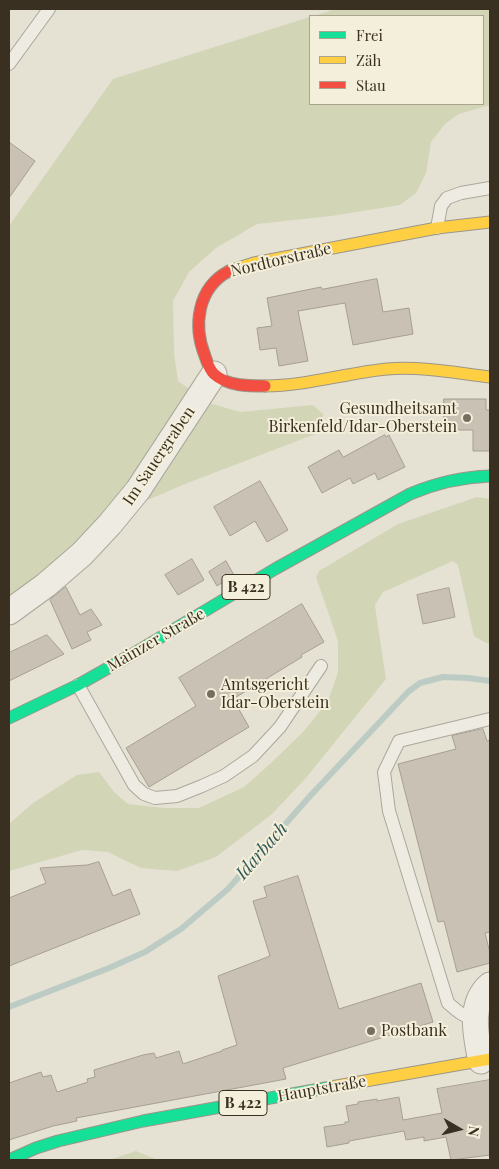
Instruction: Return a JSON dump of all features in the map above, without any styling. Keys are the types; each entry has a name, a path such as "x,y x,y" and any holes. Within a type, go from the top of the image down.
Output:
{"main road":[{"name":"Nordtorstraße","path":"214,374 198,341 198,320 202,302 212,284 227,271 254,263 437,228 490,222"},
{"path":"214,374 225,381 242,386 274,386 386,369 409,368 490,377"},
{"name":"Mainzer Straße","path":"9,718 78,685 410,494 454,478 490,476"},
{"name":"Hauptstraße","path":"9,1160 58,1141 143,1121 486,1060"}],"street":[{"name":"Im Sauergraben","path":"9,612 61,573 110,524 138,490 214,374"},
{"path":"486,1060 476,1039 476,1020 479,1001 483,992 490,985"}],"lane":[{"path":"10,60 49,9"},
{"path":"437,228 441,206 448,198 461,193 490,188"},
{"path":"78,685 134,785 144,794 155,798 177,796 202,786 224,776 254,756 280,727 321,666"},
{"path":"476,1020 467,1018 448,1003 389,811 384,772 399,741 490,719"}],"green space":[{"path":"336,9 490,9 490,105 459,114 445,124 431,142 426,173 416,193 400,205 331,216 257,224 216,248 189,272 173,301 174,353 178,381 209,403 240,412 313,405 323,414 323,423 318,433 143,502 9,599 9,226 113,79 309,17 309,105 484,105 484,15 316,15"},
{"path":"477,497 490,499 490,643 486,643 474,636 458,565 453,561 383,592 375,605 386,679 305,779 272,814 216,857 177,871 141,868 108,852 82,850 9,871 9,824 33,803 77,775 99,772 114,792 128,804 164,808 199,808 244,787 303,732 328,701 338,672 338,641 316,577 319,571 398,524"},
{"path":"136,1151 158,1160 109,1160"}],"building":[{"path":"9,142 35,161 9,198"},
{"path":"377,279 383,312 409,308 413,334 353,345 345,303 298,311 308,361 279,366 276,348 260,350 257,328 272,326 267,298 321,287 322,289"},
{"name":"Gesundheitsamt Birkenfeld/Idar-Oberstein","path":"444,399 486,399 486,410 490,410 490,451 473,451 473,430 444,430"},
{"path":"385,435 386,437 389,435 405,467 378,480 375,473 353,484 350,478 322,493 308,467 339,450 343,457"},
{"path":"260,481 288,530 267,542 255,521 230,536 214,507"},
{"path":"192,559 204,580 178,595 165,575"},
{"path":"226,561 234,575 217,586 209,572"},
{"path":"66,587 80,615 91,609 102,625 87,632 91,640 72,649 50,600"},
{"path":"449,588 455,617 423,624 417,595"},
{"name":"Amtsgericht Idar-Oberstein","path":"302,604 324,642 233,699 249,727 149,787 126,748 196,706 179,678"},
{"path":"47,635 64,654 9,681 9,653"},
{"path":"483,729 487,741 490,740 490,932 485,933 490,953 490,963 457,972 444,921 438,922 398,764 456,749 452,736"},
{"path":"99,862 113,896 130,889 140,914 9,966 9,898 46,883 40,868 87,865"},
{"path":"298,876 339,1009 421,983 433,1022 283,1068 286,1079 76,1118 77,1121 53,1126 9,1140 9,1083 41,1072 43,1077 51,1075 57,1092 88,1082 87,1079 95,1077 94,1070 143,1055 154,1053 156,1058 179,1051 183,1064 237,1045 218,976 270,956 253,901 267,897 264,887"},
{"path":"490,1080 490,1155 451,1160 446,1137 424,1141 424,1137 406,1140 404,1131 327,1147 324,1127 349,1122 346,1106 358,1104 358,1102 399,1097 403,1120 442,1113 437,1089"}],"waterway":[{"name":"Idarbach","path":"9,1007 145,952 181,929 228,889 311,795 408,692 420,683 443,677 490,681"}],"traffic: fast":[{"path":"9,718 78,685 275,569 410,494 449,481 490,476"},
{"path":"9,1160 58,1141 143,1121 331,1087"}],"traffic: slow":[{"path":"229,271 254,263 437,228 490,222"},
{"path":"265,386 296,384 400,368 438,370 490,377"},
{"path":"331,1087 490,1059"}],"traffic: jam":[{"path":"229,271 218,278 204,297 199,320 201,344 209,368 219,378 231,383 265,386"}],"place":[{"name":"Gesundheitsamt Birkenfeld/Idar-Oberstein","path":"467,418"},
{"name":"Amtsgericht Idar-Oberstein","path":"211,694"},
{"name":"Postbank","path":"371,1031"}]}
